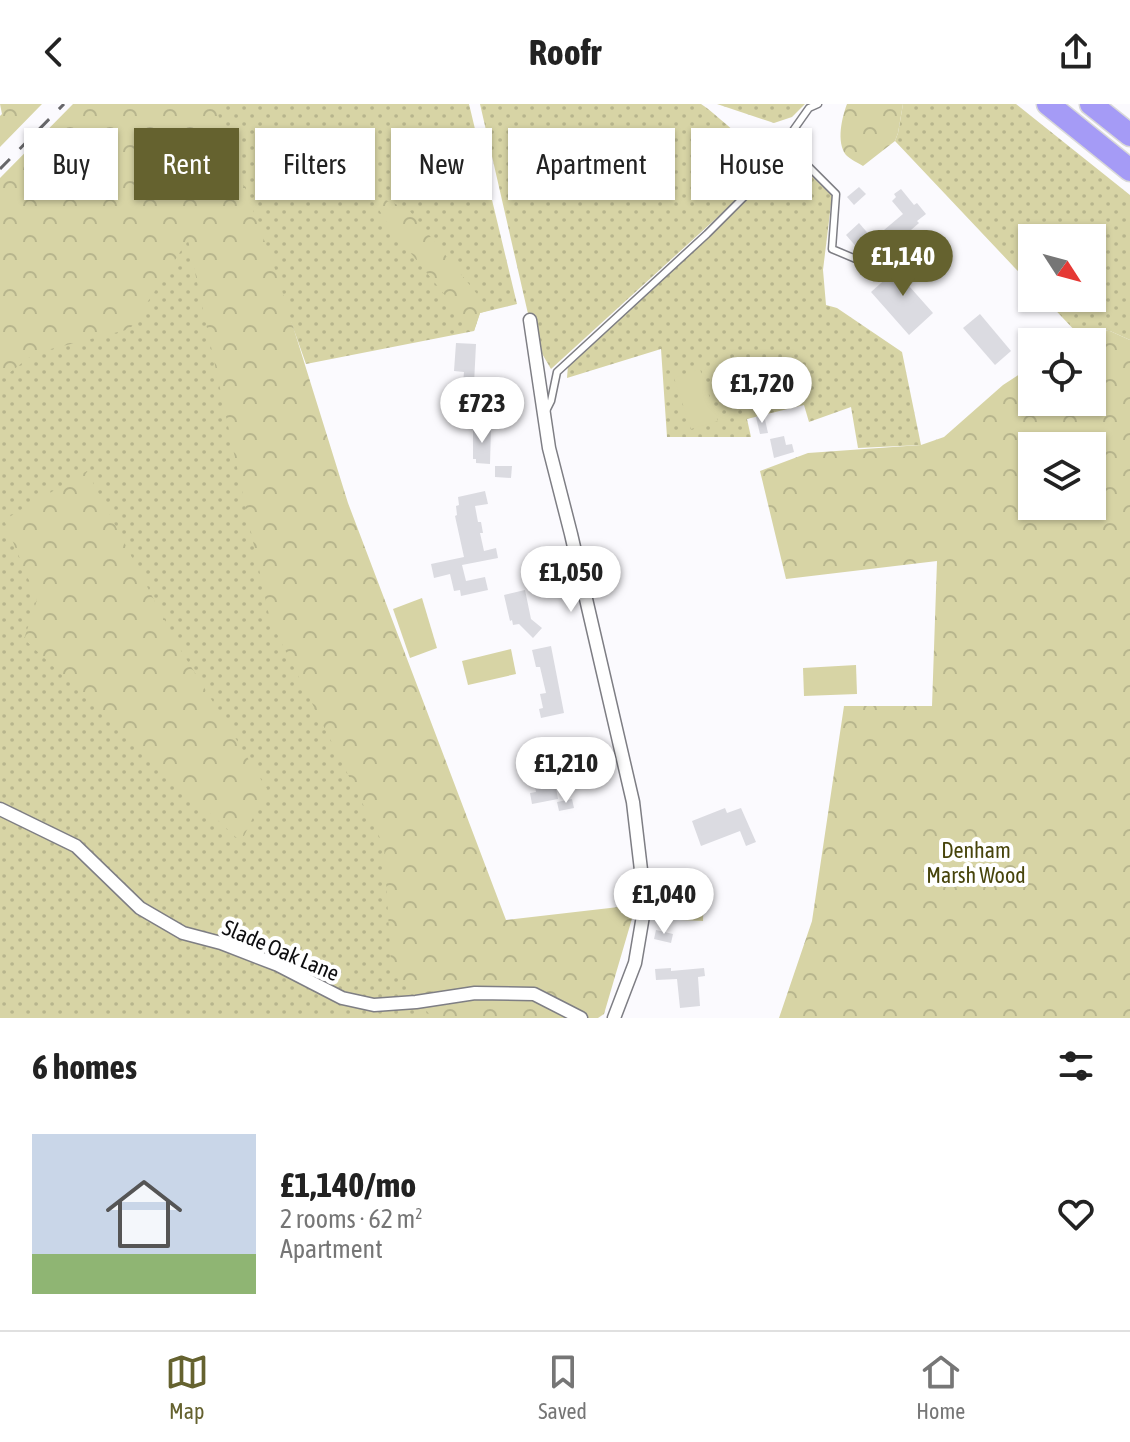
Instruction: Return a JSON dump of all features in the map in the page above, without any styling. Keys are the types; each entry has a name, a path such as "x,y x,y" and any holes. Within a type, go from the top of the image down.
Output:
{"highway":[{"path":"1048,104 1130,170"},
{"path":"1091,104 1130,135"}],"street":[{"path":"530,320 549,448 633,802 645,904 635,963 614,1018"},
{"name":"Slade Oak Lane","path":"0,809 76,846 140,908 183,933 221,943 278,965 342,998 374,1005 475,993 534,994 581,1018"}],"lane":[{"path":"794,128 809,108 818,104"},
{"path":"812,170 836,194 832,249 863,262 905,252"},
{"path":"543,417 551,401 557,372 741,200"}],"green space":[{"path":"0,104 42,104 0,147 2,114"},
{"path":"73,104 214,104 223,128 134,128 134,200 239,200 239,172 277,275 348,503 506,920 636,905 604,1014 598,1018 432,1018 391,964 384,846 270,620 188,240 130,329 35,353 0,380 0,178 24,154 24,200 118,200 118,128 49,128"},
{"path":"142,104 469,104 475,128 391,128 391,200 492,200 517,304 480,313 474,331 306,364 239,175 239,128 134,128 134,200 239,200 239,179 499,1018 0,1018 0,276 63,200 118,200 118,133"},
{"path":"480,104 701,104 731,128 691,128 691,200 736,200 551,369 534,340 492,156 492,128 485,128"},
{"path":"717,104 805,104 792,117 774,123"},
{"path":"847,104 903,104 895,141 863,166 846,155 841,143"},
{"path":"903,104 1016,104 1130,195 1130,340 1106,328 1072,328 1057,312 1106,312 1106,224 1018,224 1018,271 895,141"},
{"path":"812,176 832,196 823,270 826,305 837,308 902,352 921,445 858,448 851,407 809,422 804,405 747,419 751,437 667,437 661,349 567,378 568,365 746,200 812,200"},
{"path":"375,196 408,209 490,310 480,313 474,331 392,230 373,200"},
{"name":"Denham Marsh Wood","path":"1106,330 1130,340 1130,1018 779,1018 812,921 844,706 932,706 937,561 786,579 760,471 808,453 921,445 944,437 1018,375 1018,416 1106,416"},
{"path":"700,369 718,421 691,429 674,378"},
{"path":"87,471 177,644 267,789 241,842 24,639 37,600 4,520"},
{"path":"422,598 437,648 410,658 393,609"},
{"path":"511,649 516,674 468,685 462,661"},
{"path":"856,665 857,694 804,696 803,668"},
{"path":"658,894 704,895 703,921 657,919"}],"building":[{"path":"859,187 866,194 854,205 847,197"},
{"path":"901,189 926,214 895,244 884,230 903,214 892,201 896,197 894,194"},
{"path":"859,223 872,238 859,250 846,235"},
{"path":"908,259 922,274 909,286 933,313 909,335 871,292"},
{"path":"980,314 1011,351 995,365 963,328"},
{"path":"456,343 476,344 474,384 463,383 464,372 454,371"},
{"path":"764,415 768,433 760,434 756,417"},
{"path":"473,427 491,428 490,464 476,463 473,459"},
{"path":"784,436 786,445 792,444 794,452 774,458 770,439"},
{"path":"495,466 512,466 511,478 495,477"},
{"path":"485,491 488,504 475,506 483,533 480,533 484,551 496,548 498,558 462,565 466,581 485,577 488,590 461,596 460,590 454,591 450,574 434,578 431,564 464,557 455,516 458,497"},
{"path":"525,590 531,619 542,628 533,638 519,624 513,625 510,621 504,595"},
{"path":"551,646 564,713 541,718 539,709 543,708 540,694 546,693 532,650"},
{"path":"561,742 562,751 547,754 545,744"},
{"path":"550,755 558,799 532,804 530,793 536,792 532,770 524,772 522,760"},
{"path":"572,799 574,808 559,811 557,802"},
{"path":"725,808 727,813 741,808 756,842 746,846 740,831 701,846 692,821"},
{"path":"656,930 673,934 671,943 654,939"},
{"path":"671,968 671,971 704,968 705,976 698,977 700,1006 680,1008 677,979 656,980 655,969"}],"railway":[{"path":"0,169 64,104"}]}
